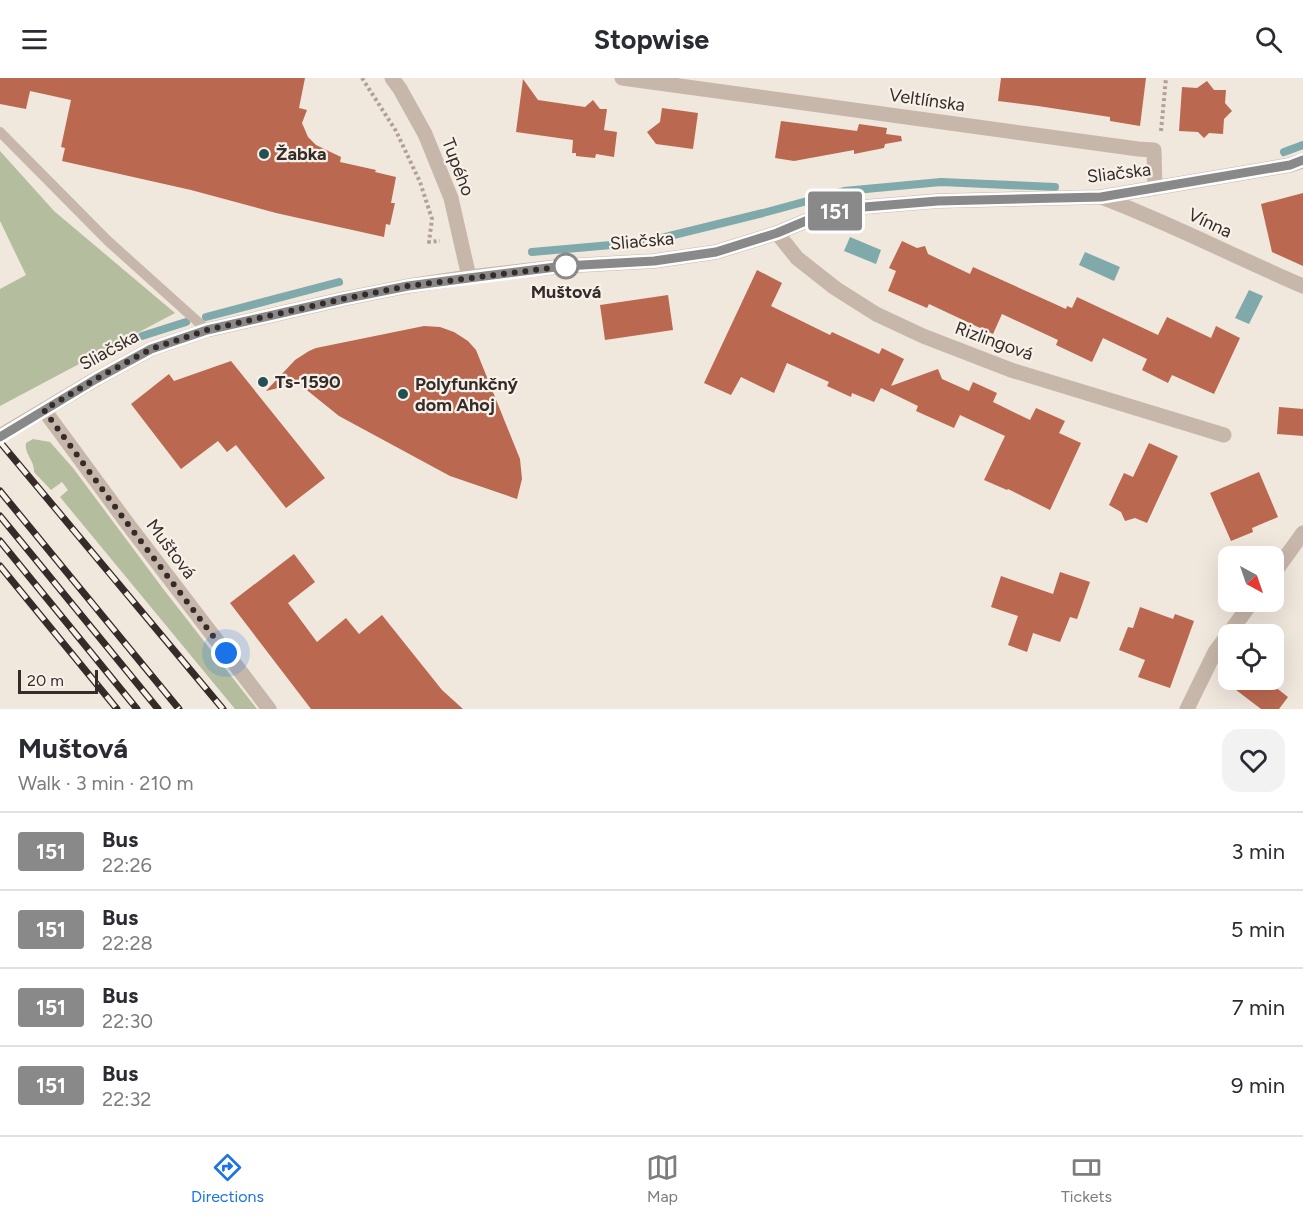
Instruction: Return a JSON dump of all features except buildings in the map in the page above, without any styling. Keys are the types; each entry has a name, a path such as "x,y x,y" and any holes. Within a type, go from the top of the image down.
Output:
{"street":[{"name":"Tupého","path":"392,78 424,134 451,198 469,278"},
{"name":"Veltlínska","path":"622,78 1154,150"},
{"path":"1154,150 1155,188"},
{"name":"Sliačska","path":"5,433 151,349 207,330 343,299 408,286 564,266 654,261 716,252 777,233 820,215 852,208 938,201 1101,197 1290,165 1303,160"},
{"name":"Vínna","path":"1101,197 1130,207 1246,262 1303,286"},
{"name":"Rizlingová","path":"777,233 797,258 835,288 876,314 914,332 1011,370 1224,435"},
{"name":"Muštová","path":"44,410 269,709"},
{"path":"1284,559 1303,533"},
{"path":"1187,709 1215,652 1245,612"}],"lane":[{"path":"0,132 108,241 207,330"}],"path":[{"path":"362,78 396,131 420,182 432,219 429,242 461,239"},
{"path":"1154,150 1160,140 1166,78"}],"green space":[{"path":"0,151 54,211 175,313 0,406 0,289 26,275 0,221"},
{"path":"33,439 50,442 73,468 257,709 235,709 60,497 68,490 62,482 51,490 34,472 26,447 26,443"}],"water":[{"path":"850,237 881,250 876,264 844,251"},
{"path":"1085,252 1120,267 1114,281 1079,265"},
{"path":"1249,290 1263,296 1249,324 1235,318"}],"waterway":[{"path":"1284,152 1303,145"},
{"path":"532,252 645,242 844,191 941,182 1055,187"},
{"path":"206,317 339,282"},
{"path":"142,336 186,322"}],"railway":[{"path":"0,442 223,709"},
{"path":"0,491 179,709"},
{"path":"0,516 158,709"},
{"path":"0,541 137,709"},
{"path":"0,566 117,709"}],"bus line":[{"name":"151","path":"0,437 151,349 207,330 343,299 408,286 564,266 654,261 716,252 777,233 820,215 852,208 938,201 1101,197 1290,165 1303,160"}],"place":[{"name":"Žabka","path":"264,154"},
{"name":"Muštová","path":"566,266"},
{"name":"Ts-1590","path":"263,382"},
{"name":"Polyfunkčný dom Ahoj","path":"403,394"}],"route":[{"path":"226,653 44,410 151,349 207,330 408,286 566,266"}]}
